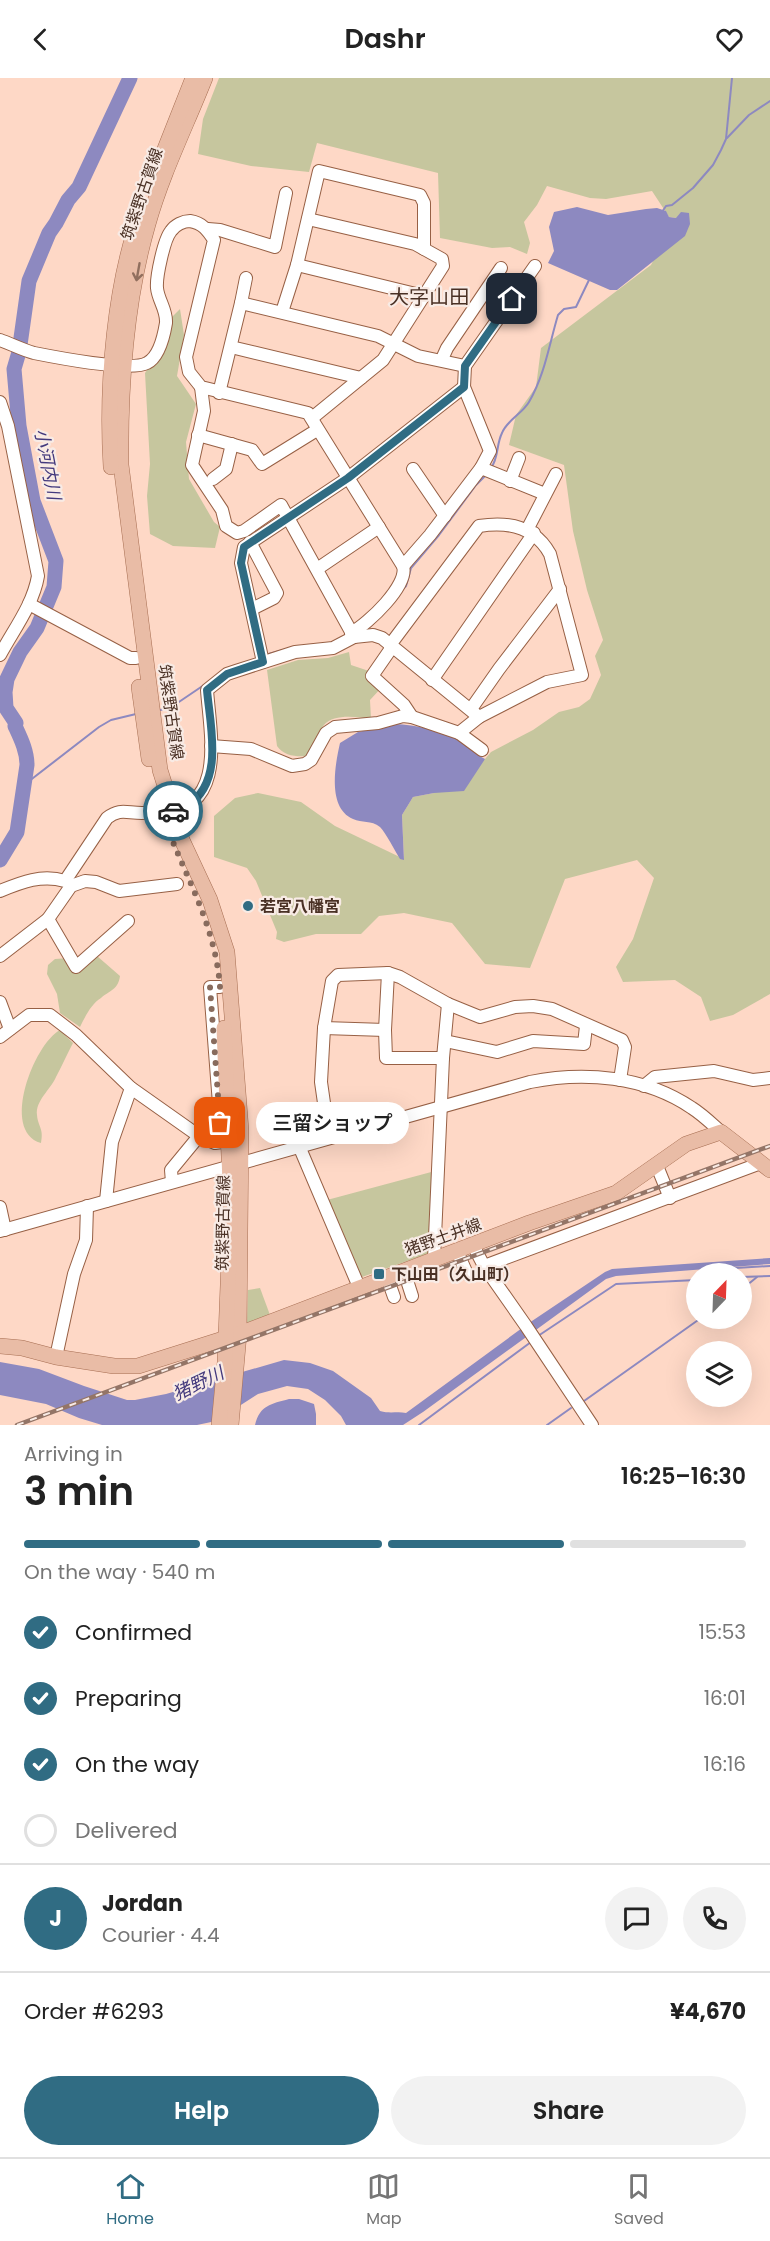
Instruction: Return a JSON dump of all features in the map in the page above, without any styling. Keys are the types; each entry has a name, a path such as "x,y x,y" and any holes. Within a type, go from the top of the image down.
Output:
{"main road":[{"name":"筑紫野古賀線","path":"193,78 133,236 120,301 118,366 124,495 160,770 171,842 202,908 216,955 220,987 226,1142 236,1163"},
{"name":"筑紫野古賀線","path":"205,78 148,222 109,415 111,466 148,755 167,813 210,900 227,952 239,1097 233,1335 226,1420"},
{"name":"猪野土井線","path":"0,1346 22,1348 56,1357 114,1366 138,1366 233,1335 616,1193 686,1144 722,1132"},
{"path":"722,1132 765,1166"}],"street":[{"path":"282,312 297,265 319,171 420,195 424,203 424,249"},
{"path":"208,229 220,230 275,247 286,193"},
{"path":"198,435 252,450 262,464 315,424 361,378 384,360 443,266 442,259 415,244 308,219"},
{"path":"2,341 33,353 118,366 147,363 157,353 166,322 165,310 157,289 157,277 170,231 178,224 189,221 208,229 214,240 213,250 186,357 189,372 201,387 204,411 192,465 222,510 229,529 237,532 244,531 281,505 353,635"},
{"path":"297,265 424,296"},
{"path":"403,566 445,516 481,468 490,451 464,387 465,366 535,266"},
{"path":"442,359 501,268"},
{"path":"219,393 246,278"},
{"path":"241,303 378,336 418,356 442,359 465,366"},
{"path":"231,347 361,378"},
{"path":"0,956 48,919 107,818 114,812 167,813 186,806 206,784 211,770 207,690 227,674 263,662 295,652 333,648 353,635 369,620 399,586 405,571 308,413 201,387"},
{"path":"263,662 241,563 244,547 348,478 464,387"},
{"path":"0,402 8,426 38,576 33,606 0,654"},
{"path":"213,479 226,469 232,444"},
{"path":"510,481 519,458"},
{"path":"481,468 545,494"},
{"path":"413,469 445,516"},
{"path":"432,680 530,532 555,474"},
{"path":"412,717 404,705 372,676 390,650 390,645 479,526 506,525 530,532 543,541 550,554 582,675 547,682 475,713"},
{"path":"317,569 379,527"},
{"path":"250,542 277,593 274,598 252,609"},
{"path":"459,733 475,713 499,669 560,589"},
{"path":"33,606 130,658 136,658"},
{"path":"353,635 373,635 382,638 475,713"},
{"path":"211,746 251,749 292,766 298,766 311,760 326,733 335,727 378,723 403,716 459,733 482,750"},
{"path":"0,891 40,878 54,878 68,884 96,882 118,891 177,884"},
{"path":"48,919 76,967 128,921"},
{"path":"388,973 386,1058 443,1058"},
{"path":"329,1138 321,1082 324,1028 332,981 338,975 388,973 400,977 448,1004 480,1017 515,1007 552,1008 622,1041 626,1047 620,1080"},
{"path":"0,1002 5,1033 29,1015 50,1016 76,1035 131,1088 199,1136 214,1143 226,1142"},
{"path":"434,1259 443,1058 448,1004"},
{"path":"445,1041 497,1052 533,1041 584,1044 586,1026"},
{"path":"324,1028 385,1029"},
{"path":"644,1086 655,1077 714,1071 753,1080 770,1078"},
{"path":"0,1208 3,1230 236,1163 549,1078 587,1076 644,1086 664,1093 693,1109 722,1132"},
{"path":"106,1201 111,1142 131,1088"},
{"path":"172,1182 171,1170 199,1136"},
{"path":"299,1146 359,1287"},
{"path":"657,1166 670,1198"},
{"path":"484,1266 765,1166"},
{"path":"56,1357 74,1274 86,1240 87,1206"},
{"path":"473,1245 484,1266 592,1425"},
{"path":"457,1251 467,1274"},
{"path":"404,1270 412,1296"},
{"path":"387,1277 394,1297"}],"green space":[{"path":"219,78 770,78 770,994 733,1015 710,1021 701,997 675,980 623,982 616,967 633,939 654,878 637,860 565,879 530,968 485,964 452,923 404,913 379,916 361,934 316,934 284,942 276,939 277,932 256,881 247,868 214,857 214,816 235,798 258,793 301,802 335,826 404,859 402,815 413,797 434,793 485,759 491,752 533,730 559,712 579,707 590,699 601,675 595,656 603,640 587,590 573,531 564,465 509,445 516,415 536,387 541,348 651,265 676,218 669,217 652,191 606,199 590,198 547,186 537,205 524,222 530,243 527,254 510,247 492,248 440,238 438,173 317,143 309,172 251,166 198,154 203,119"},
{"path":"180,309 184,335 177,376 196,404 186,442 189,479 214,522 220,527 215,548 173,546 150,534 147,496 150,464 145,373 158,355 172,317"},
{"path":"349,652 351,665 369,671 383,686 370,700 371,719 340,717 328,721 317,736 308,756 295,756 283,752 277,746 267,670 298,660 328,658"},
{"path":"97,956 120,976 119,981 113,989 94,1004 80,1027 60,1013 57,994 47,974 48,965 55,959"},
{"path":"60,1030 73,1043 54,1082 38,1105 41,1143 29,1135 23,1122 22,1106 25,1087 40,1052 50,1038"},
{"path":"435,1171 430,1253 362,1277 327,1200"},
{"path":"260,1288 270,1315 247,1323 248,1290"}],"shaded area":[{"path":"577,207 608,215 657,208 666,211 669,217 676,218 681,212 689,213 690,224 685,236 617,290 610,290 548,263 554,251 549,227 554,212"},
{"path":"395,724 427,728 450,736 461,741 485,759 464,791 413,797 402,815 404,860 400,859 380,827 373,823 353,819 345,813 339,806 335,785 340,743 358,732"},
{"path":"770,1258 770,1264 752,1265 752,1263 698,1263"},
{"path":"686,1264 686,1271 616,1276 606,1279 403,1425 346,1425 341,1416 325,1400 308,1389 287,1386 258,1394 216,1421 197,1425 102,1425 46,1404 0,1395 0,1362 39,1369 127,1400 135,1400 166,1394 284,1360 310,1363 333,1371 371,1398 380,1411 406,1413 529,1323 612,1269"},
{"path":"289,1399 299,1399 314,1404 316,1425 255,1425 263,1409"}],"waterway":[{"name":"小河内川","path":"0,860 17,832 27,765 25,750 15,726 16,723 6,708 7,679 20,652 37,628 54,587 56,561 33,501 19,426 14,369 19,352 29,281 49,233 68,200 79,187 130,78"},
{"path":"662,212 666,206 672,205 693,188 713,165 721,150 726,139 732,78"},
{"path":"727,138 749,115 770,101"},
{"path":"491,468 504,428 526,406 534,391 543,370 558,315 564,309 576,307 589,280"},
{"path":"402,590 406,586 411,568 486,475"},
{"path":"265,655 294,647"},
{"path":"160,710 170,708 204,685"},
{"path":"24,785 99,727 111,720 136,714"},
{"path":"752,1267 770,1266"},
{"path":"752,1277 770,1276"},
{"path":"752,1281 757,1277"},
{"path":"538,1336 616,1284 686,1280"},
{"path":"584,1401 686,1329"},
{"path":"419,1425 531,1342"},
{"path":"547,1425 571,1408"}],"railway":[{"path":"17,1425 770,1146"}],"way so far":[{"path":"173,811 162,814 171,842 195,888 216,955 220,987 210,987 220,1123"}],"place":[{"name":"若宮八幡宮","path":"248,906"},
{"name":"三留ショップ","path":"220,1123"},
{"name":"下山田（久山町）","path":"379,1274"}],"district":[{"name":"大字山田","path":"429,297"}],"route":[{"path":"173,811 186,806 199,794 209,779 212,748 207,690 227,674 263,662 241,563 244,547 348,478 464,387 465,366 512,299"}],"water label":[{"name":"猪野川","path":"198,1383"}]}
